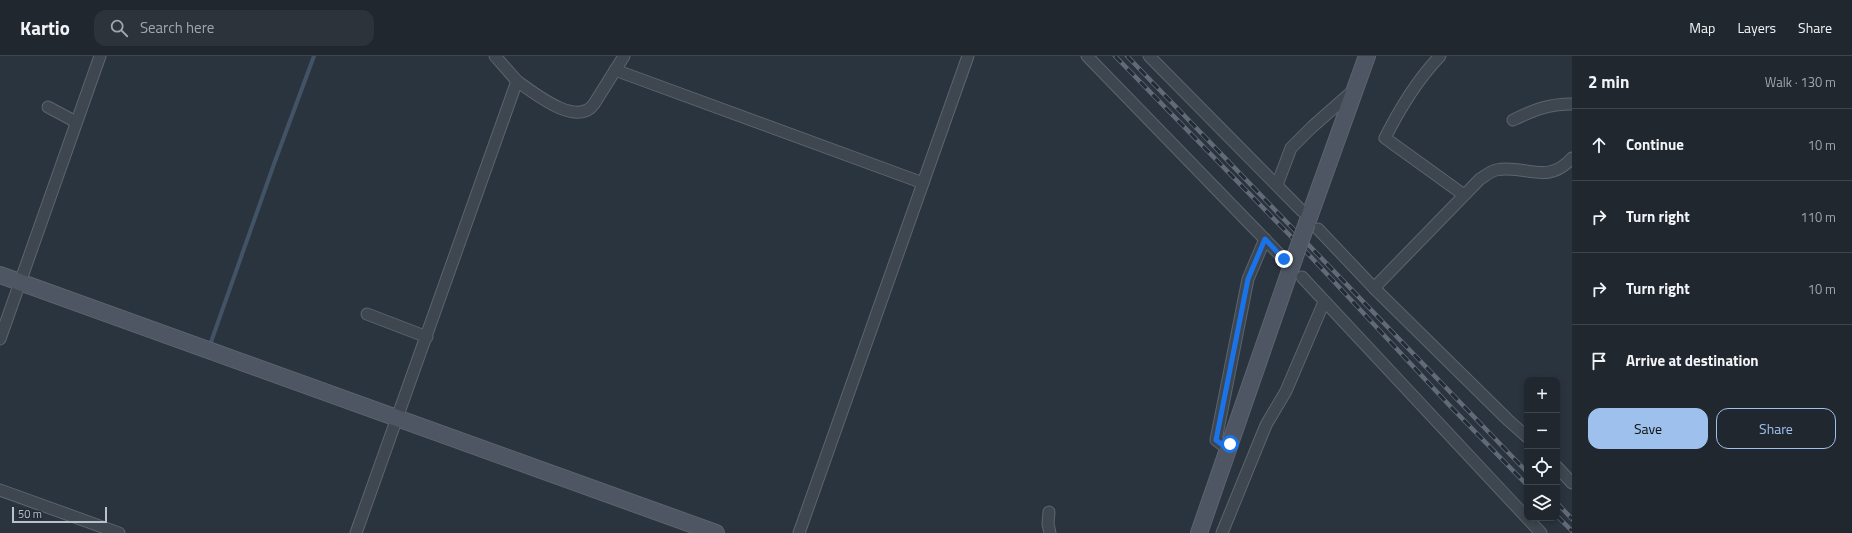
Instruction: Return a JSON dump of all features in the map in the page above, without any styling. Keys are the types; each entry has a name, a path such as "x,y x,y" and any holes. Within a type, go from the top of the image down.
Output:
{"street":[{"path":"0,339 100,56"},
{"path":"495,56 517,81 559,108 584,112 589,111 624,56"},
{"path":"799,533 968,56"},
{"path":"1087,56 1265,239 1289,259"},
{"path":"1150,56 1277,185 1309,221 1374,288 1524,434"},
{"path":"1199,533 1228,449 1289,259 1309,221 1367,56"},
{"path":"1440,56 1423,74 1396,117 1385,138 1464,195"},
{"path":"615,70 922,183"},
{"path":"356,533 517,81"},
{"path":"1277,185 1291,148 1356,88"},
{"path":"1513,120 1537,109 1554,104 1572,104"},
{"path":"48,107 76,122"},
{"path":"1374,288 1480,179 1496,170 1552,172 1565,166 1572,158"},
{"path":"1228,449 1216,440 1248,279 1265,239"},
{"path":"0,275 716,533"},
{"path":"1302,277 1541,533"},
{"path":"1222,533 1266,425 1286,391 1324,302"},
{"path":"367,314 427,337"},
{"path":"1560,470 1572,483"},
{"path":"0,490 119,533"},
{"path":"1049,512 1048,524 1050,533"}],"waterway":[{"path":"211,342 314,56"}],"railway":[{"path":"1115,56 1311,257 1450,406 1524,482"},
{"path":"1127,56 1524,469"},
{"path":"1560,506 1572,519"},
{"path":"1560,519 1572,531"}],"route":[{"path":"1230,444 1228,449 1216,440 1248,279 1265,239 1284,259"}]}
